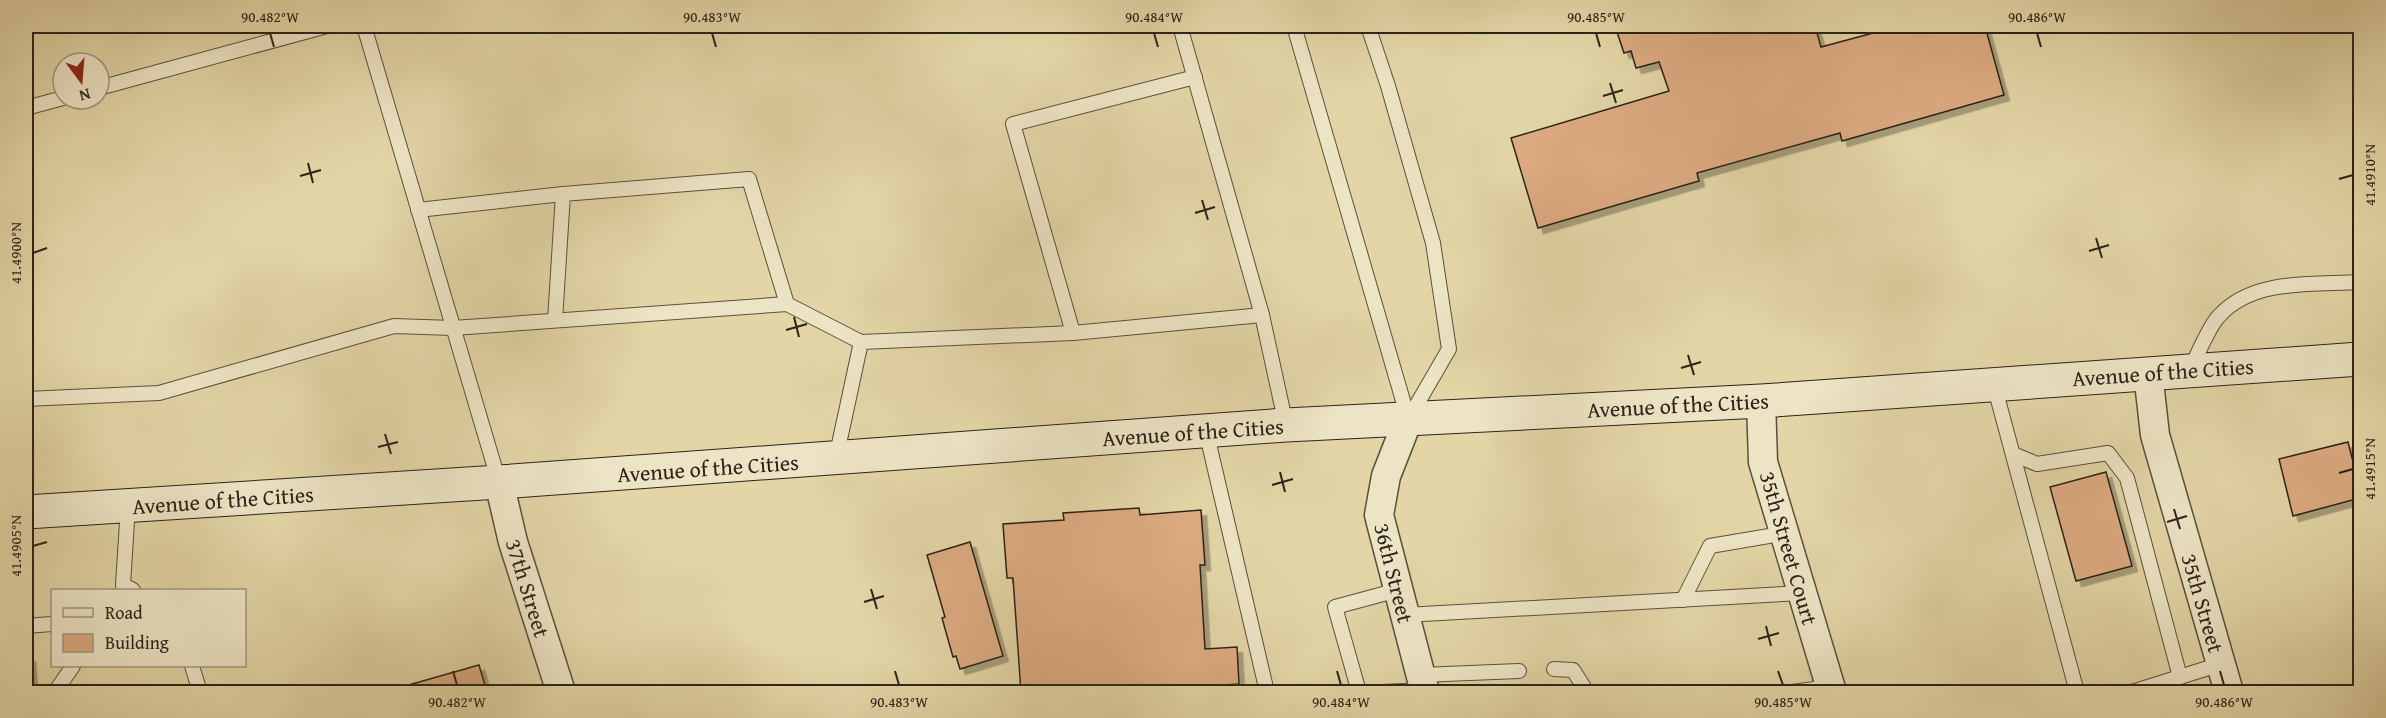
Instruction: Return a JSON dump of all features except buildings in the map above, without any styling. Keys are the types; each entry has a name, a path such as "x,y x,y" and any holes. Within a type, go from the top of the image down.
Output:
{"main road":[{"name":"Avenue of the Cities","path":"26,512 836,459 1286,425 1761,401 2361,359"}],"street":[{"name":"35th Street","path":"2148,373 2155,435 2229,693"},
{"name":"35th Street Court","path":"1761,401 1763,462 1831,690"},
{"name":"36th Street","path":"1408,420 1386,476 1379,515 1423,686"},
{"name":"37th Street","path":"500,482 513,542 561,693"}],"lane":[{"path":"111,85 327,26"},
{"path":"364,26 500,482"},
{"path":"1180,26 1262,315 1286,425"},
{"path":"1294,26 1408,420"},
{"path":"1368,26 1388,86 1433,243 1449,349 1408,420"},
{"path":"1073,333 1013,124 1195,77"},
{"path":"26,108 51,101"},
{"path":"418,210 562,194 749,179 787,304"},
{"path":"555,320 562,194"},
{"path":"2190,370 2218,316 2242,298 2271,288 2361,282"},
{"path":"26,399 159,393 394,326 453,328 787,304 861,342 1073,333 1262,315"},
{"path":"836,459 861,342"},
{"path":"1994,385 2077,693"},
{"path":"1206,431 1266,693"},
{"path":"2013,454 2037,464 2108,453 2127,478 2180,677"},
{"path":"125,589 128,506"},
{"path":"1683,600 1710,546 1786,533"},
{"path":"1359,693 1335,607 1402,602 1683,600 1802,593"},
{"path":"26,626 51,624"},
{"path":"2132,693 2221,664"},
{"path":"55,693 72,667"},
{"path":"192,667 200,693"},
{"path":"1554,669 1573,670 1587,693"},
{"path":"1383,693 1519,671"},
{"path":"1792,693 1831,690"}]}
